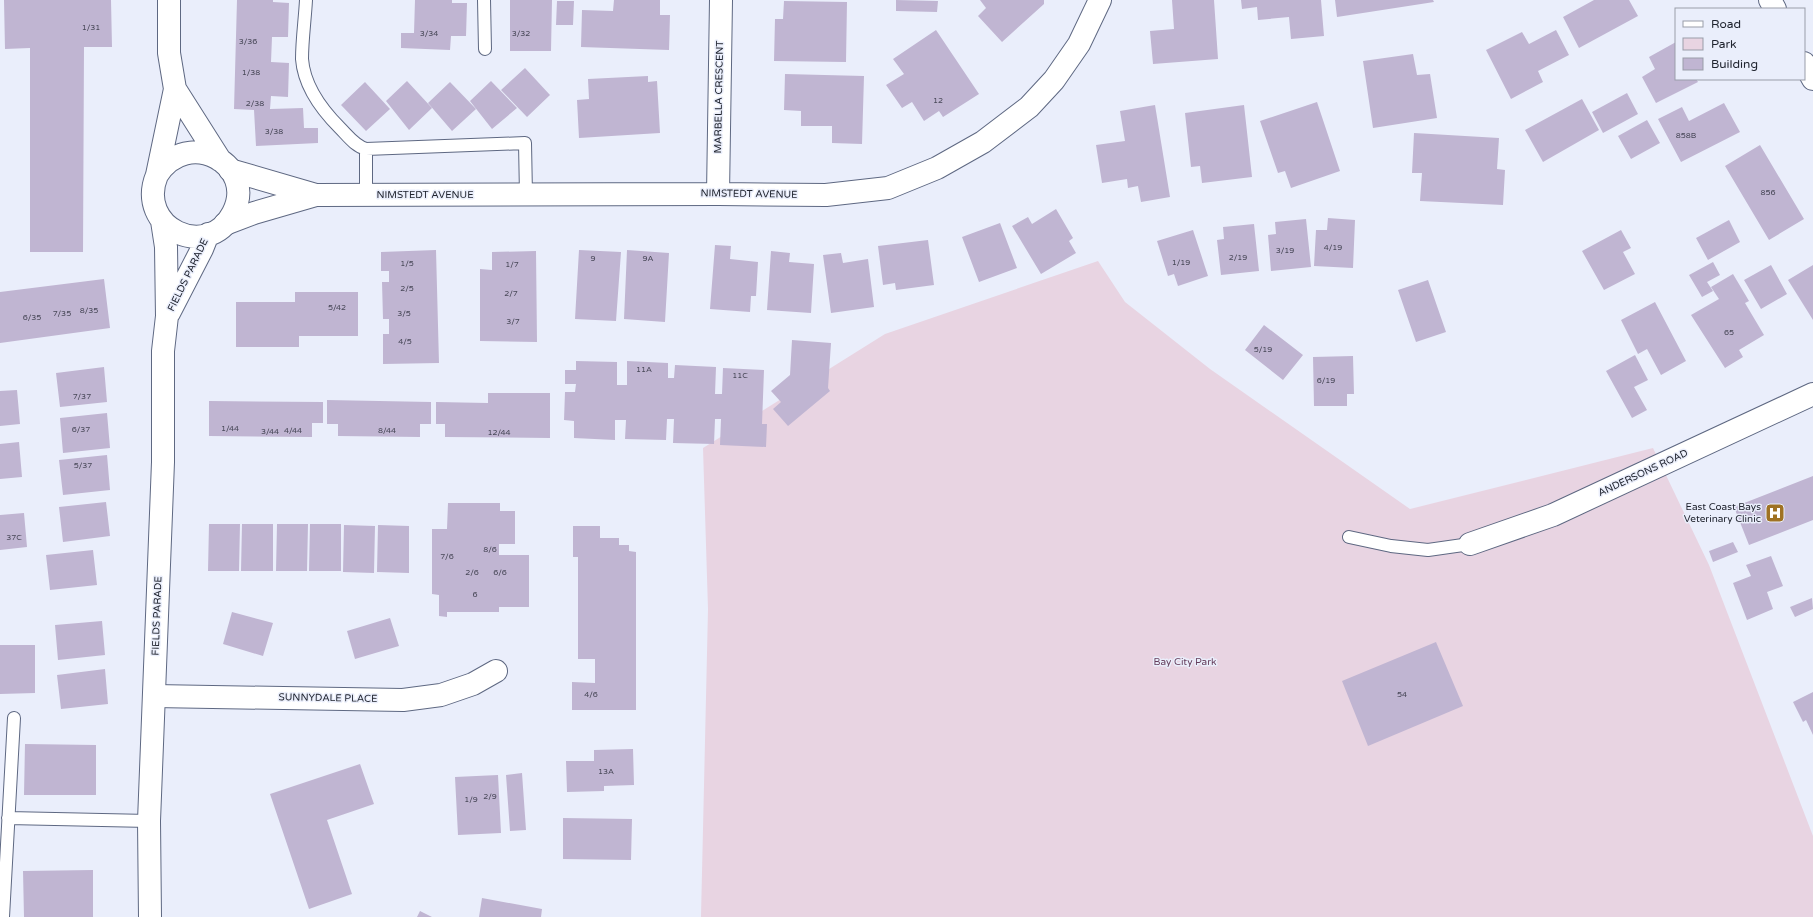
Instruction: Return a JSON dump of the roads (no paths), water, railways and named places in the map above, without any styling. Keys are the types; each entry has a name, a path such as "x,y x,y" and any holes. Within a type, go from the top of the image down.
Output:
{"street":[{"path":"169,0 169,53 175,89 153,188 153,202 162,221 175,232 186,236 216,229 236,208 238,195 236,182 175,89"},
{"name":"MARBELLA CRESCENT","path":"718,194 721,0"},
{"name":"NIMSTEDT AVENUE","path":"225,165 316,195 834,194 888,188 937,168 983,142 1029,107 1054,80 1079,44 1100,0"},
{"path":"1805,65 1813,79"},
{"path":"157,175 170,160 188,152 202,152 225,165"},
{"name":"NIMSTEDT AVENUE","path":"216,229 254,213 316,195"},
{"name":"FIELDS PARADE","path":"150,917 149,821 163,462 163,351 168,316 166,247 162,221"},
{"name":"FIELDS PARADE","path":"168,316 202,249 216,229"},
{"name":"ANDERSONS ROAD","path":"1470,544 1553,515 1813,394"},
{"name":"SUNNYDALE PLACE","path":"154,696 403,700 441,695 473,684 496,671"}],"lane":[{"path":"306,0 302,59 306,76 314,96 334,122 358,147 366,149 524,144 526,195"},
{"path":"484,0 485,49"},
{"path":"366,149 366,196"},
{"path":"1349,537 1391,546 1428,550 1470,544"},
{"path":"3,917 14,718"},
{"path":"8,818 149,821"}],"place":[{"name":"East Coast Bays Veterinary Clinic","path":"1775,513"}],"park label":[{"name":"Bay City Park","path":"1185,662"}]}
